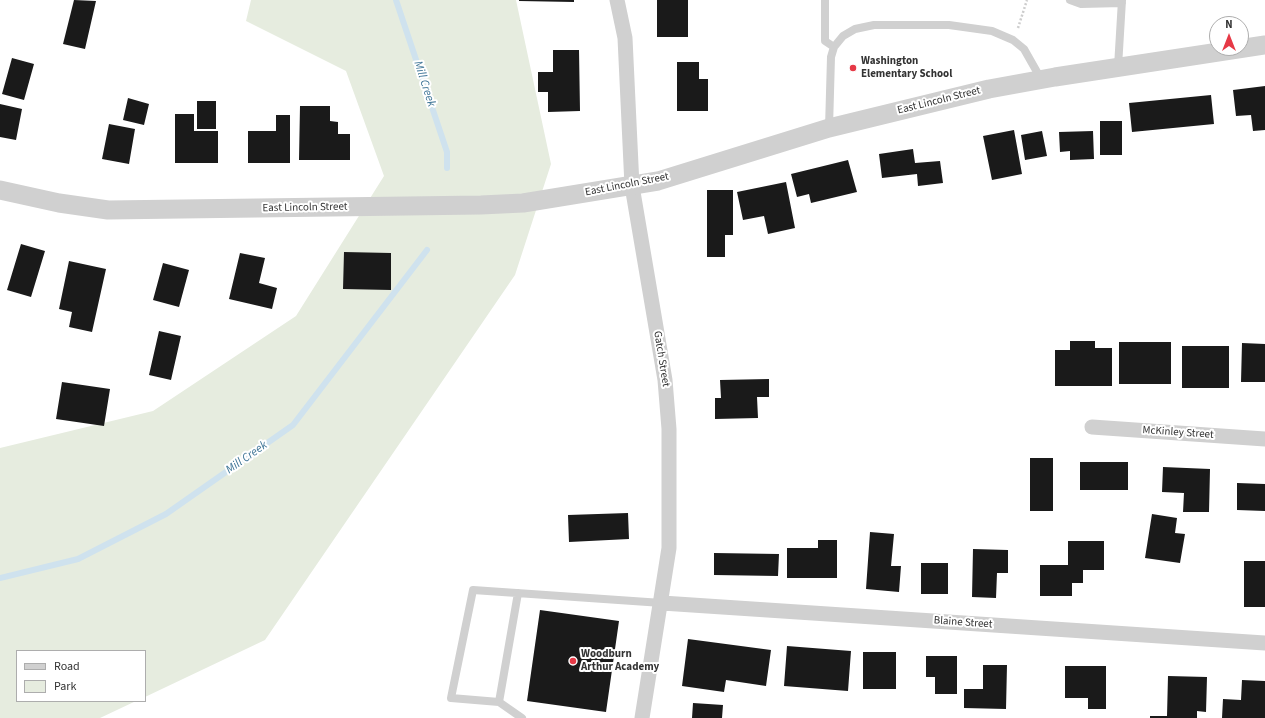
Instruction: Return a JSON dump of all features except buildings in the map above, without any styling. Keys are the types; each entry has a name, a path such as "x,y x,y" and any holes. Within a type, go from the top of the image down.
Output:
{"street":[{"name":"Gatch Street","path":"616,0 624,38 632,186 665,380 669,429 670,541 662,603 642,718"},
{"name":"East Lincoln Street","path":"0,190 84,207 134,210 505,204 658,181 830,128 989,89 1041,79 1265,45"},
{"name":"McKinley Street","path":"1092,427 1265,439"},
{"name":"Blaine Street","path":"662,603 1265,643"}],"lane":[{"path":"825,0 825,41 834,47"},
{"path":"1070,0 1081,4 1122,2 1118,67"},
{"path":"830,128 831,57 834,47 843,36 855,29 874,25 949,25 992,31 1013,40 1024,49 1041,79"},
{"path":"522,718 499,702 451,698 473,590 662,603"},
{"path":"499,702 518,593"}],"path":[{"path":"1013,40 1027,0"}],"green space":[{"path":"251,0 516,0 551,164 515,275 265,640 146,697 146,650 16,650 16,702 134,702 100,718 0,718 0,448 153,411 296,316 384,176 346,71 246,21"}],"waterway":[{"name":"Mill Creek","path":"396,0 447,152 447,168"},
{"name":"Mill Creek","path":"0,578 78,559 166,514 293,425 427,250"}],"place":[{"name":"Washington Elementary School","path":"853,68"},
{"name":"Woodburn Arthur Academy","path":"573,661"}]}
